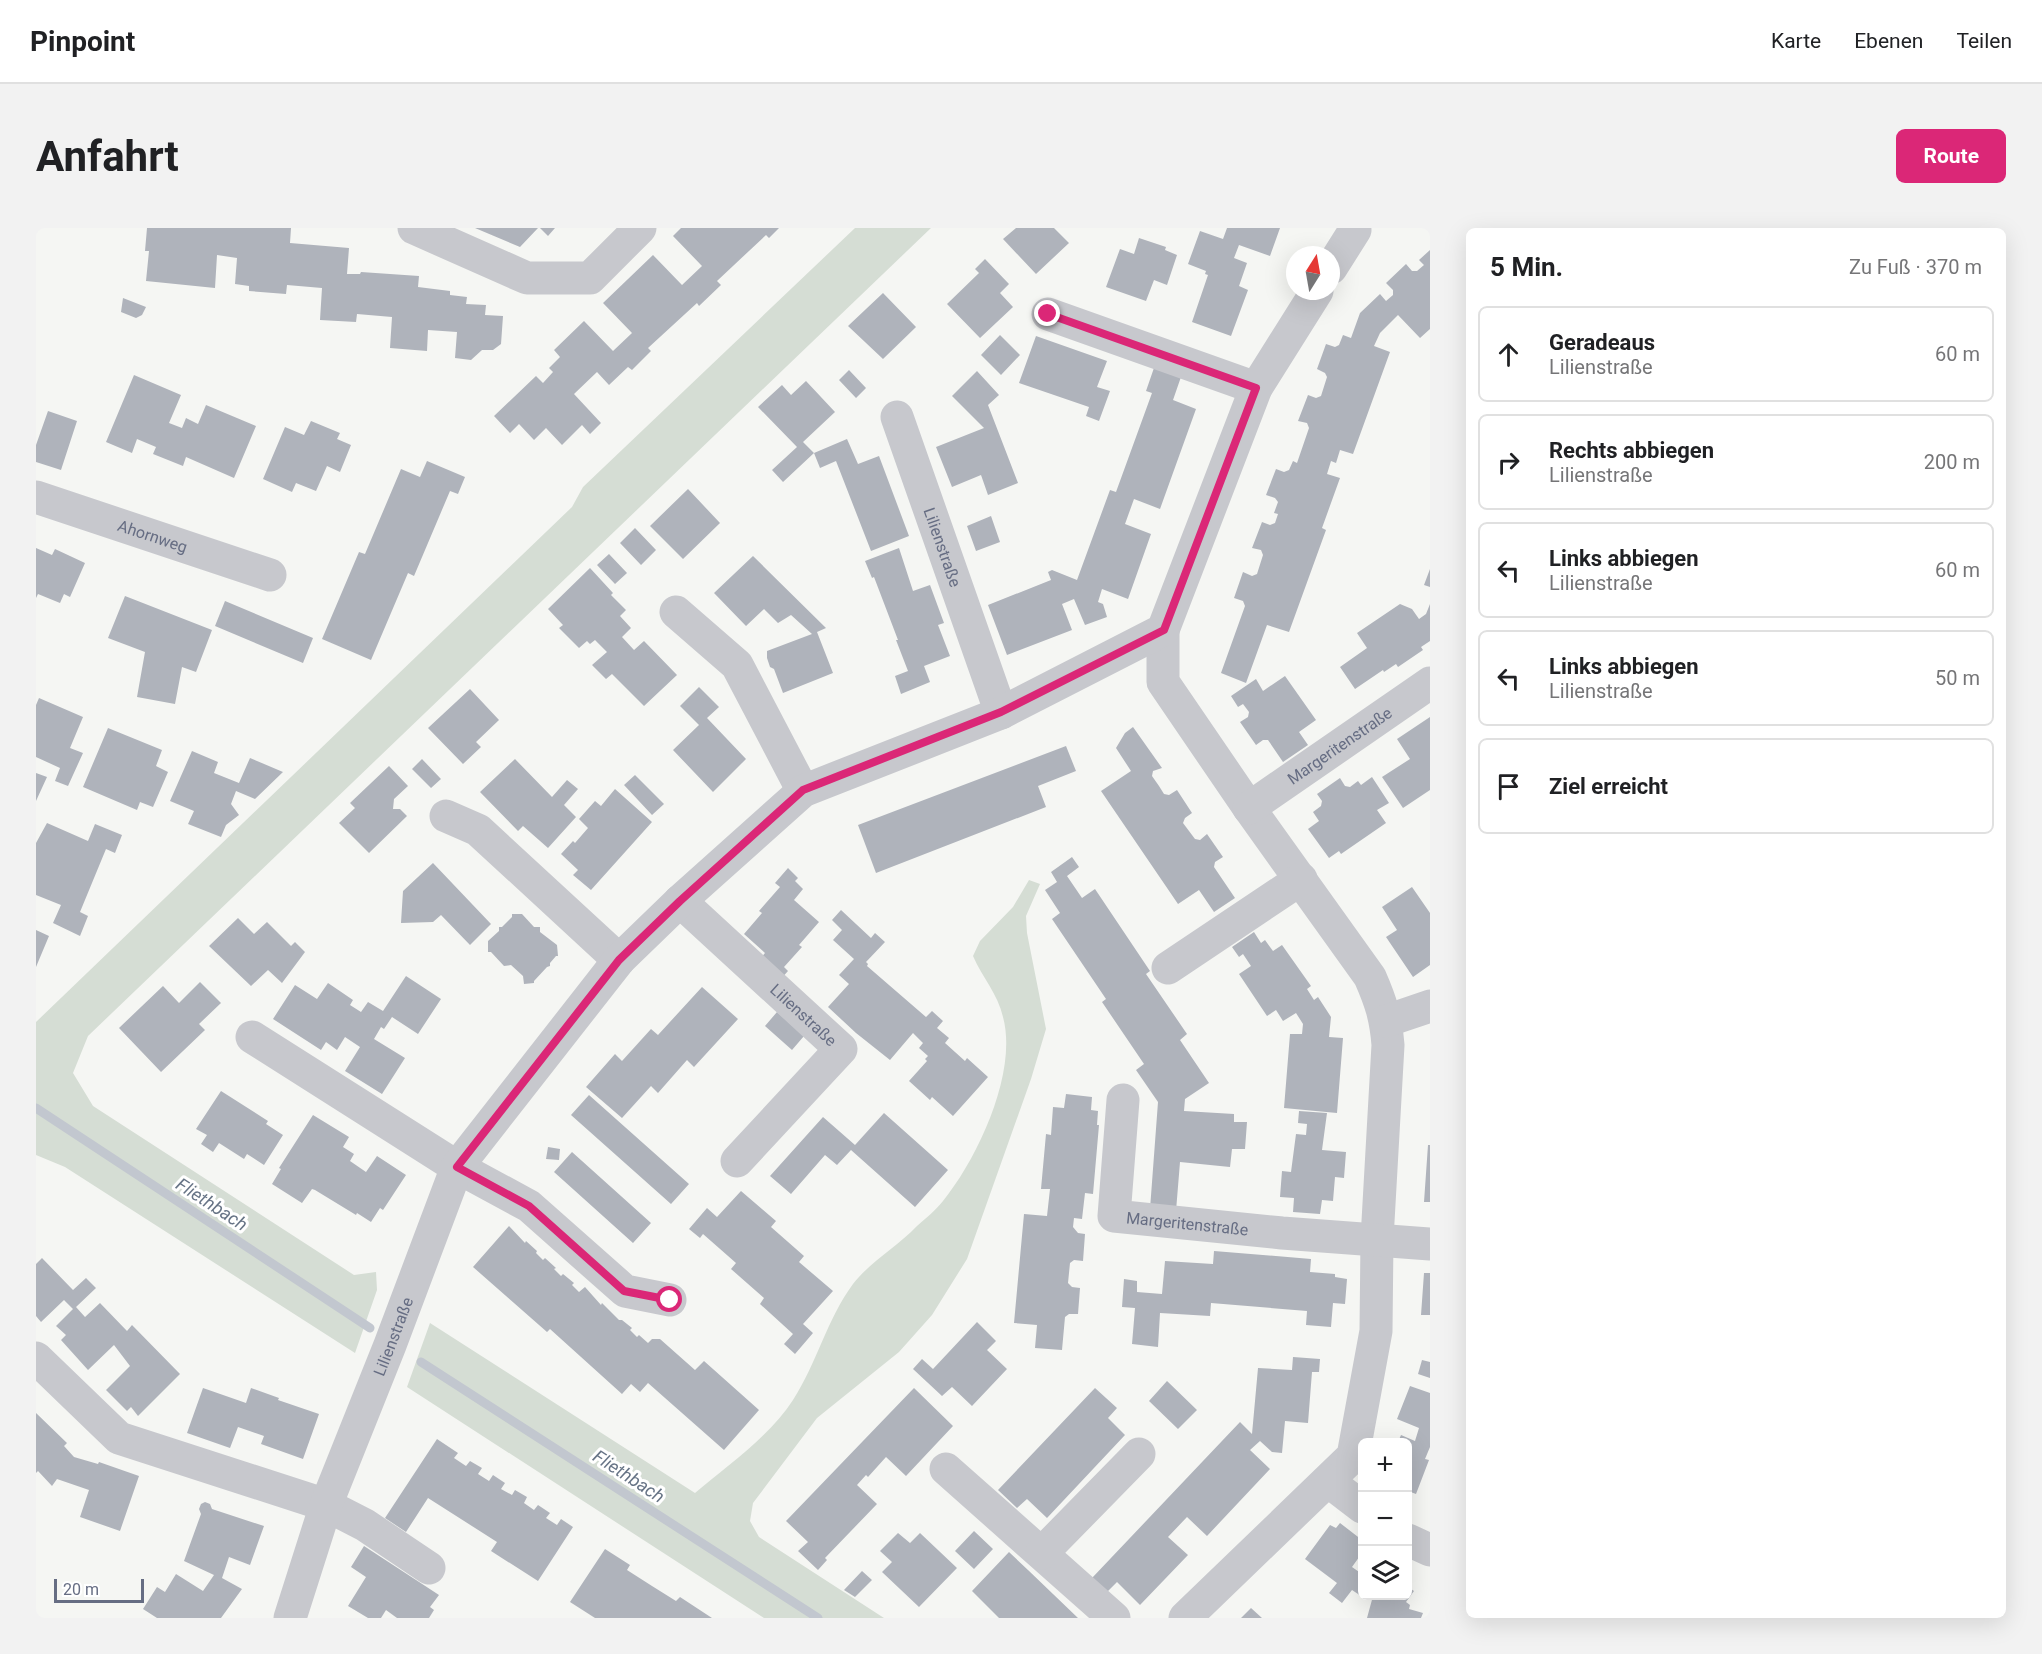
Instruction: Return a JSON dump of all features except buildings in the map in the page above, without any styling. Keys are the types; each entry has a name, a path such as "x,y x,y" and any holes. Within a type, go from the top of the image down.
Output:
{"street":[{"path":"414,228 526,278 590,278 640,228"},
{"path":"1340,254 1356,228"},
{"path":"1185,1618 1353,1456 1376,1331 1377,1239 1388,1045 1386,1020 1381,1002 1370,977 1249,808 1163,682 1164,630 1256,388 1311,300"},
{"path":"1048,314 1256,388"},
{"name":"Lilienstraße","path":"897,417 1001,712"},
{"name":"Ahornweg","path":"36,497 270,575"},
{"path":"676,612 737,665 803,790"},
{"name":"Lilienstraße","path":"290,1618 326,1505 390,1345 457,1167 619,960 680,901 803,790 1001,712 1164,630"},
{"name":"Margeritenstraße","path":"1249,808 1430,682"},
{"path":"446,816 478,830 619,960"},
{"path":"1168,968 1301,879"},
{"name":"Lilienstraße","path":"680,901 841,1049 737,1161"},
{"path":"1386,1020 1430,1006"},
{"path":"252,1037 457,1167 529,1206 624,1291 670,1300"},
{"name":"Margeritenstraße","path":"1123,1100 1114,1216 1282,1233 1430,1244"},
{"path":"36,1358 119,1438 326,1505 365,1525 429,1568"},
{"path":"1042,1553 1139,1454"},
{"path":"946,1469 1114,1618"},
{"path":"1328,1481 1358,1504"},
{"path":"1412,1542 1430,1550"}],"shaded area":[{"path":"855,228 931,228 88,1036 73,1073 93,1106 354,1275 376,1272 377,1290 355,1353 65,1167 36,1155 36,1022 572,507 583,487"},
{"path":"1029,880 1040,884 1026,916 1027,933 1046,1029 1031,1079 967,1259 932,1315 899,1352 817,1418 753,1503 750,1521 759,1537 884,1618 764,1618 407,1387 430,1323 695,1493 747,1450 783,1413 801,1386 836,1312 853,1284 868,1268 937,1208 969,1162 992,1113 1000,1088 1005,1063 1006,1039 1001,1009 973,956 980,941 1013,907"}],"waterway":[{"name":"Fliethbach","path":"36,1108 370,1328"},
{"name":"Fliethbach","path":"421,1362 818,1618"}],"route":[{"path":"670,1300 624,1291 529,1206 457,1167 619,960 680,901 803,790 1001,712 1164,630 1256,388 1048,314"}]}
